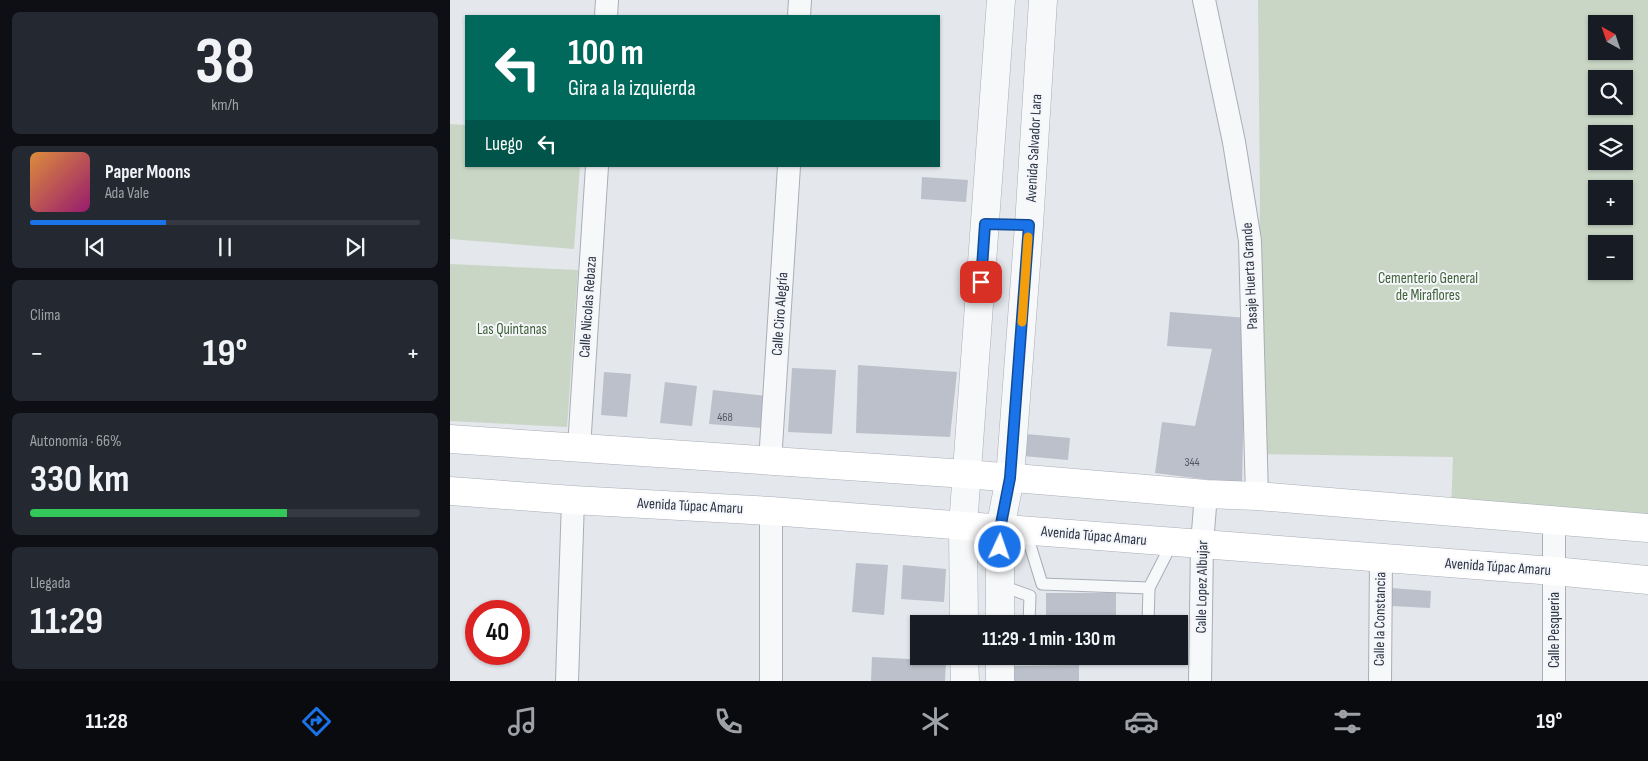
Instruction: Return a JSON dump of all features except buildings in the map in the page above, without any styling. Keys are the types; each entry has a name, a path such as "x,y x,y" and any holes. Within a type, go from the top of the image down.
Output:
{"main road":[{"path":"450,439 966,474 1648,528"},
{"name":"Avenida Túpac Amaru","path":"450,491 771,511 1554,571 1648,580"}],"street":[{"path":"606,15 607,0"},
{"path":"799,15 800,0"},
{"path":"964,615 963,526 966,474 1000,0"},
{"name":"Avenida Salvador Lara","path":"1000,615 1000,585 1013,529 1010,478 1029,225 1043,0"},
{"name":"Pasaje Huerta Grande","path":"1204,0 1234,142 1250,241 1257,496"},
{"name":"Calle Nicolas Rebaza","path":"579,448 596,167"},
{"name":"Calle Ciro Alegría","path":"770,462 789,167"},
{"path":"985,224 1029,225"},
{"name":"Calle Lopez Albujar","path":"1200,681 1202,544 1206,494"},
{"path":"568,681 573,500"},
{"path":"771,511 771,681"},
{"name":"Calle Pesqueria","path":"1554,520 1554,681"},
{"name":"Calle la Constancia","path":"1380,681 1381,558"},
{"path":"964,665 965,681"},
{"path":"1000,665 1000,681"}],"lane":[{"path":"1013,529 1042,584"},
{"path":"1148,615 1149,588 1173,542"},
{"path":"1028,615 1030,596 1042,584 1149,588"},
{"path":"1000,585 1030,596"}],"green space":[{"name":"Cementerio General de Miraflores","path":"1258,0 1648,0 1648,524 1451,511 1453,457 1256,454 1260,202"},
{"path":"450,124 465,125 465,167 580,167 574,249 450,239"},
{"name":"Las Quintanas","path":"450,264 578,270 567,427 450,421"}],"slow traffic":[{"path":"1022,322 1028,237"}],"route":[{"path":"981,282 985,224 1029,225 1010,478 1000,529 1000,547"}]}
